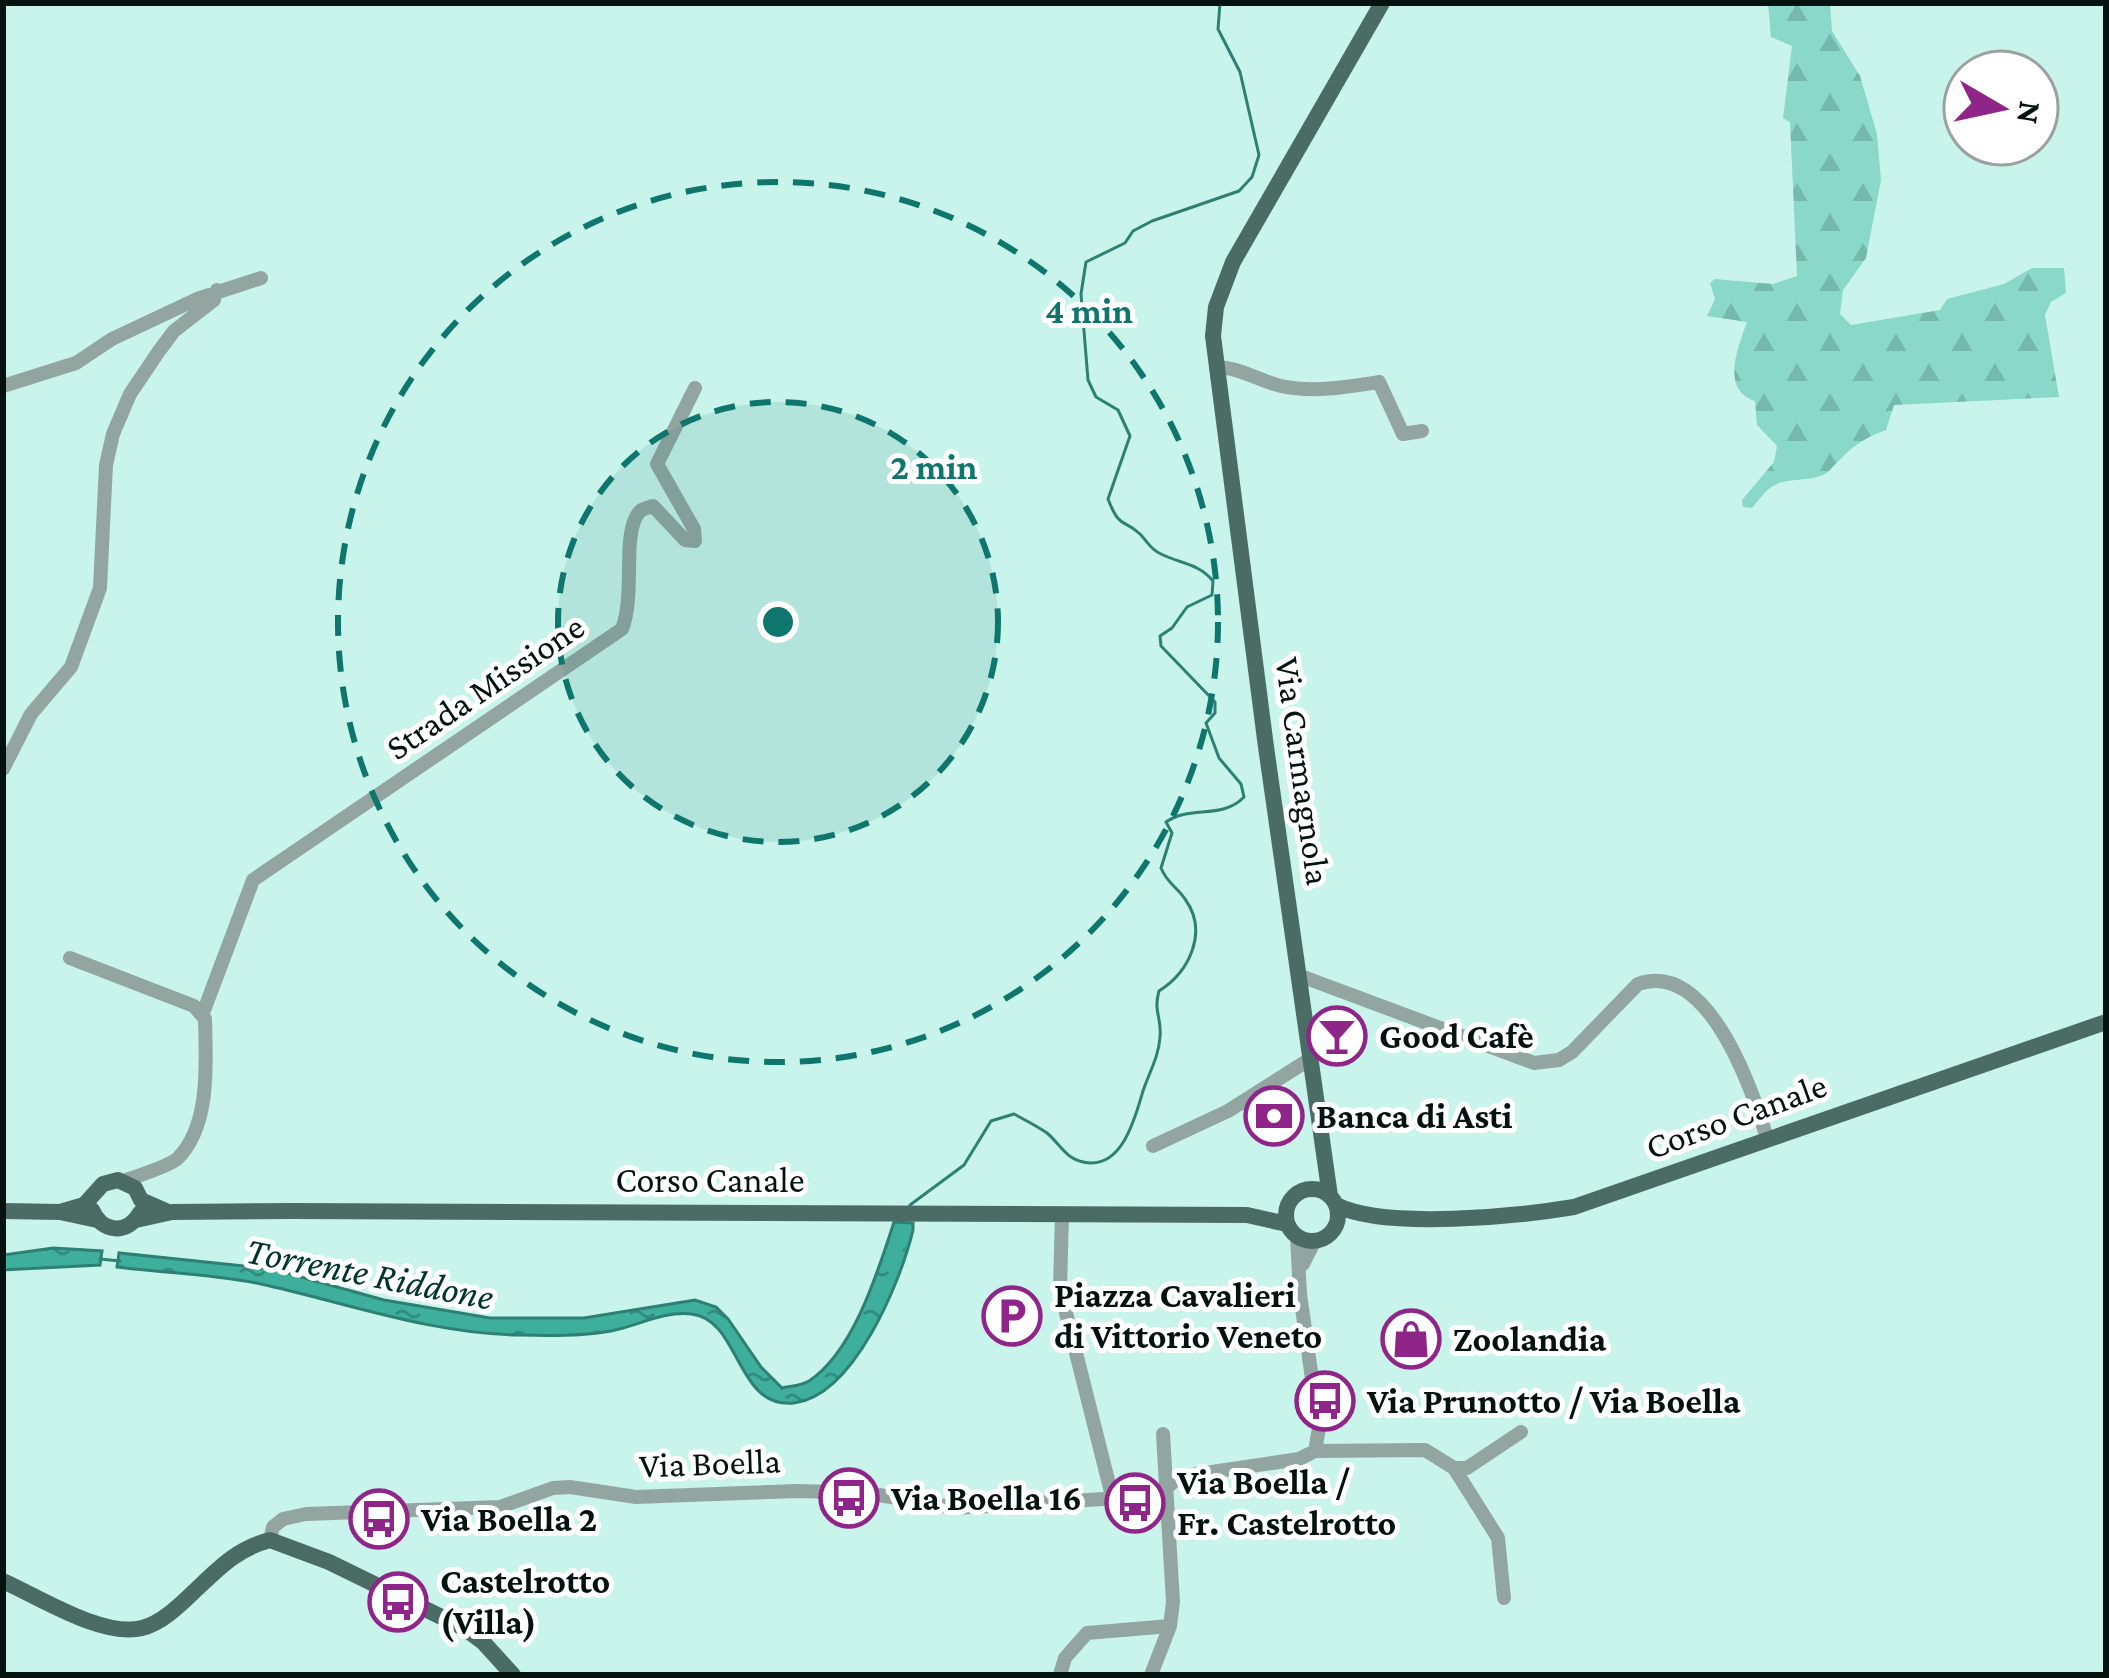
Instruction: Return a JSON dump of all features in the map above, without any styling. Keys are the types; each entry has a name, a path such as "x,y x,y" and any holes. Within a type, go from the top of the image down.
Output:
{"main road":[{"name":"Via Carmagnola","path":"1333,1200 1322,1150 1213,336 1223,283 1382,3"},
{"name":"Corso Canale","path":"3,1211 60,1212 115,1229 172,1212 1247,1215 1296,1227 1335,1228 1378,1216 1490,1217 1574,1207 2106,1022"},
{"name":"Via Carmagnola","path":"1310,1189 1322,1150"},
{"name":"Corso Canale","path":"60,1212 84,1205 103,1184 123,1181 140,1198 172,1212"},
{"name":"Corso Canale","path":"1310,1189 1378,1216"},
{"path":"1296,1227 1296,1195 1310,1189"},
{"path":"136,1220 140,1198"},
{"path":"92,1199 97,1220"},
{"path":"1333,1200 1335,1228"},
{"path":"3,1581 96,1624 141,1629 157,1622 231,1556 270,1540 328,1562 464,1628 513,1675"}],"street":[{"path":"3,386 76,363 112,339 217,290 262,278"},
{"path":"3,770 31,714 71,667 90,619 104,556 106,465 112,434 130,394 174,331 214,300 217,290"},
{"path":"1216,367 1300,388 1379,382 1403,434 1422,430"},
{"name":"Strada Missione","path":"123,1181 178,1157 201,1113 206,1071 203,1013 254,880 622,629 629,604 634,523 644,508 659,509 686,540 694,541 694,529 656,464 695,388"},
{"path":"70,958 203,1013"},
{"path":"1298,975 1544,1064 1572,1052 1638,984 1650,980 1675,983 1693,996 1741,1063 1767,1138"},
{"path":"1153,1146 1228,1111 1310,1059"},
{"name":"Strada Missione","path":"140,1198 150,1169"},
{"path":"1062,1214 1060,1289 1113,1500"},
{"path":"1296,1227 1319,1428 1315,1451"},
{"path":"1454,1468 1467,1468 1521,1432"},
{"path":"1150,1675 1170,1626 1173,1602 1163,1433"},
{"name":"Via Boella","path":"270,1540 273,1527 283,1519 306,1514 500,1507 570,1487 636,1498 867,1493 956,1508 1113,1500 1166,1489 1178,1477 1299,1459 1315,1451 1425,1450 1454,1468"},
{"path":"1454,1468 1498,1538 1504,1598"},
{"path":"1060,1675 1065,1658 1087,1634 1170,1626"}],"green space":[{"path":"1768,3 1830,3 1832,31 1860,76 1877,134 1881,180 1866,258 1843,290 1840,314 1851,325 1940,310 1947,299 2004,284 2032,268 2064,268 2066,293 2051,302 2045,315 2059,397 1894,405 1886,430 1855,446 1824,474 1773,486 1752,508 1743,507 1742,500 1774,462 1777,446 1757,425 1755,401 1744,395 1735,378 1736,355 1747,322 1707,316 1715,299 1710,283 1715,279 1773,284 1797,276 1790,122 1783,118 1792,46 1771,37"}],"water":[{"path":"894,1222 913,1223 913,1230 898,1278 871,1333 836,1380 816,1396 794,1403 775,1401 760,1392 720,1331 691,1314 589,1334 487,1333 422,1323 244,1281 117,1267 119,1253 272,1269 384,1300 490,1318 584,1318 695,1300 716,1307 728,1319 782,1388 809,1381 839,1350 862,1309"},
{"path":"53,1248 102,1251 100,1265 3,1270 3,1255"}],"waterway":[{"name":"Torrente Riddone","path":"910,1205 964,1165 991,1121 1014,1114 1047,1133 1077,1160 1096,1163 1117,1151 1131,1128 1158,1051 1159,991 1187,962 1195,938 1192,912 1161,868 1172,833 1166,822 1226,808 1244,797 1241,784 1219,758 1206,723 1215,713 1215,702 1161,646 1160,636 1187,607 1212,595 1213,581 1195,567 1154,550 1119,519 1108,499 1130,436 1118,410 1096,397 1088,380 1081,294 1086,262 1125,243 1133,231 1152,221 1239,191 1252,177 1259,155 1240,72 1218,29 1220,3"},
{"name":"Torrente Riddone","path":"100,1259 120,1261"}],"place":[{"name":"Good Cafè","path":"1337,1036"},
{"name":"Banca di Asti","path":"1274,1116"},
{"name":"Piazza Cavalieri di Vittorio Veneto","path":"1012,1316"},
{"name":"Zoolandia","path":"1411,1339"},
{"name":"Via Prunotto / Via Boella","path":"1325,1401"},
{"name":"Via Boella 16","path":"849,1498"},
{"name":"Via Boella / Fr. Castelrotto","path":"1135,1503"},
{"name":"Via Boella 2","path":"379,1519"},
{"name":"Castelrotto (Villa)","path":"398,1602"}]}
